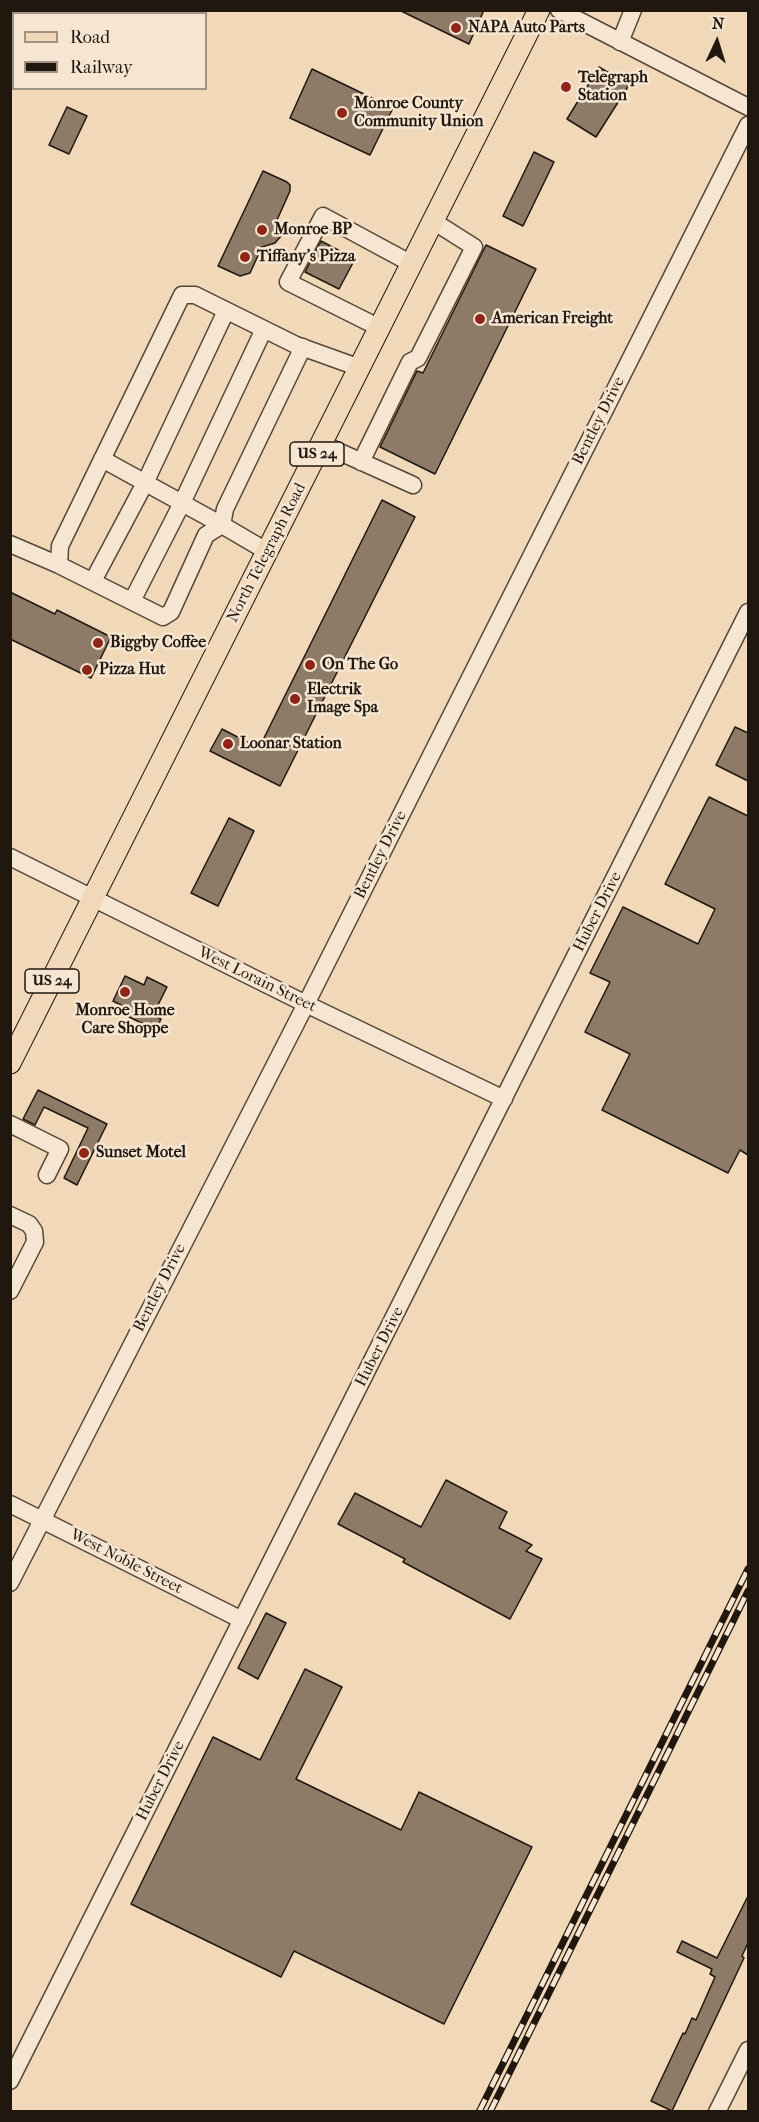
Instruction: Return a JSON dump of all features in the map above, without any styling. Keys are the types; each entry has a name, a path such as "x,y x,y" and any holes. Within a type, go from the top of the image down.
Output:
{"main road":[{"name":"North Telegraph Road","path":"10,1063 539,10"}],"street":[{"path":"559,10 748,107"},
{"path":"620,42 633,10"},
{"name":"Bentley Drive","path":"10,1583 306,1004 748,125"},
{"path":"380,328 288,282 323,216 412,264"},
{"path":"361,462 410,362 418,358 474,247 434,221"},
{"path":"59,565 60,546 182,295 195,295 303,347 360,368"},
{"path":"93,581 145,483 226,311"},
{"path":"132,601 182,503 264,329"},
{"path":"10,544 93,581 163,617 171,612 206,535 222,525 225,509 303,347"},
{"path":"322,444 413,485"},
{"path":"102,459 268,552"},
{"name":"Huber Drive","path":"10,2081 748,612"},
{"name":"West Lorain Street","path":"10,857 504,1099"},
{"path":"10,1124 60,1149 47,1174"},
{"path":"10,1215 28,1224 34,1232 35,1242 10,1291"},
{"name":"West Noble Street","path":"10,1504 242,1620"},
{"path":"717,2112 748,2050"}],"building":[{"name":"NAPA Auto Parts","path":"399,10 484,10 469,44"},
{"path":"599,67 629,85 596,137 567,119"},
{"name":"Monroe County Community Union","path":"312,69 393,108 370,155 290,118"},
{"path":"67,107 87,116 69,154 49,145"},
{"path":"534,152 554,162 523,226 503,216"},
{"path":"263,171 290,185 290,191 277,220 281,236 275,243 262,247 250,273 240,276 218,266"},
{"path":"321,241 355,259 339,289 305,272"},
{"name":"American Freight","path":"486,245 536,269 435,474 380,447 417,371 423,373"},
{"path":"382,500 415,517 280,786 210,751 222,729 259,748"},
{"path":"10,592 55,614 57,610 111,637 91,678 10,639"},
{"path":"735,727 748,733 748,781 716,765"},
{"path":"709,797 748,816 748,1155 740,1150 728,1173 602,1110 630,1054 585,1032 610,982 590,973 623,907 698,944 715,909 665,884"},
{"path":"229,818 254,831 218,906 191,893"},
{"path":"125,976 144,985 147,977 167,987 153,1015 161,1019 156,1030 127,1016 130,1010 113,1001"},
{"name":"Sunset Motel","path":"38,1090 107,1124 77,1185 64,1178 88,1128 44,1107 35,1125 23,1119"},
{"path":"446,1480 507,1512 499,1528 532,1545 526,1551 542,1559 510,1619 403,1562 405,1559 338,1524 355,1493 421,1527"},
{"path":"266,1613 286,1623 258,1679 238,1668"},
{"path":"305,1669 342,1687 296,1779 401,1830 419,1792 532,1847 444,2024 294,1951 281,1977 131,1904 213,1737 260,1760"},
{"path":"748,1896 748,1943 742,1956 744,1958 672,2111 651,2101 683,2033 685,2034 692,2018 696,2020 715,1977 710,1974 712,1969 677,1952 682,1941 717,1958"}],"railway":[{"path":"479,2112 748,1569"},
{"path":"490,2112 748,1591"}],"place":[{"name":"NAPA Auto Parts","path":"456,28"},
{"name":"Telegraph Station","path":"566,87"},
{"name":"Monroe County Community Union","path":"342,113"},
{"name":"Monroe BP","path":"262,230"},
{"name":"Tiffany's Pizza","path":"245,257"},
{"name":"American Freight","path":"480,319"},
{"name":"Biggby Coffee","path":"98,643"},
{"name":"On The Go","path":"310,665"},
{"name":"Pizza Hut","path":"87,670"},
{"name":"Electrik Image Spa","path":"295,699"},
{"name":"Loonar Station","path":"228,744"},
{"name":"Monroe Home Care Shoppe","path":"125,992"},
{"name":"Sunset Motel","path":"84,1153"}]}
